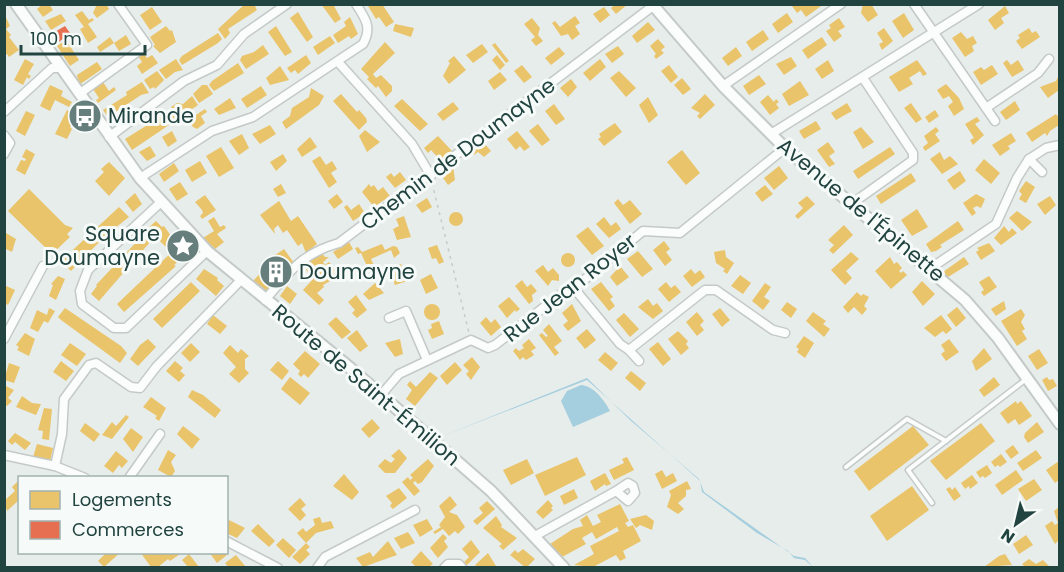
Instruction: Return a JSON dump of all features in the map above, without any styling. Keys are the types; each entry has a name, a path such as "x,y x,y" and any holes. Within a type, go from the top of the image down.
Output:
{"street":[{"name":"Route de Saint-Émilion","path":"16,4 140,178 207,251 334,354 491,491 564,567"},
{"path":"79,94 147,45 118,4"},
{"path":"109,137 184,81 217,65 244,34 287,4"},
{"path":"723,86 841,4"},
{"path":"914,4 995,121"},
{"path":"771,135 979,4"},
{"name":"Avenue de l'Épinette","path":"653,5 723,86 771,135 850,205 931,268 965,300 1028,378 1059,424"},
{"name":"Chemin de Doumayne","path":"265,300 300,260 313,252 339,243 431,176 653,5"},
{"path":"140,178 212,131 253,117 363,44 368,35 368,24 358,7"},
{"path":"986,108 1038,73 1049,59"},
{"path":"338,62 412,144 431,176"},
{"path":"4,112 52,68 60,68"},
{"path":"850,205 913,160 913,153 863,78"},
{"path":"4,135 10,143 4,154"},
{"path":"931,268 996,224 1017,178 1029,159 1046,148 1059,145"},
{"name":"Rue Jean Royer","path":"471,340 488,348 495,345 643,231 680,233 785,148"},
{"path":"1029,159 1042,172"},
{"path":"161,202 88,270 80,291 82,304 114,328 126,328 207,251"},
{"path":"4,339 43,266"},
{"path":"55,466 62,434 64,399 90,365 96,363 131,387 140,388 157,366 241,280"},
{"path":"573,287 620,344 639,361"},
{"path":"629,350 705,290 716,290 773,330 785,333"},
{"path":"389,318 406,311 427,360"},
{"path":"381,395 399,374 471,340"},
{"path":"130,476 160,434"},
{"path":"4,455 55,466 82,476"},
{"path":"535,536 616,491"},
{"path":"317,567 325,557 416,510"},
{"path":"228,542 278,567"},
{"path":"444,567 448,564 459,564 462,567"}],"lane":[{"path":"932,502 909,470 1028,378"},
{"path":"846,467 907,419 946,441"}],"path":[{"path":"431,176 471,340"}],"water":[{"path":"587,378 611,402 587,380 440,437"},
{"path":"581,385 602,398 610,411 573,427 561,401 567,391"},
{"path":"611,402 670,455 630,420"},
{"path":"700,482 704,492 782,548 757,533 702,492"},
{"path":"790,553 805,558 813,567 805,560 794,558"}],"building: Logements":[{"path":"43,4 49,4 53,10 43,17 37,9"},
{"path":"97,4 106,4 109,9 97,18 93,13"},
{"path":"245,4 254,4 257,10 228,29 230,33 225,39 218,29"},
{"path":"321,4 333,4 341,19 335,23"},
{"path":"382,4 394,22 386,27 379,17 376,19 368,6"},
{"path":"616,4 628,4 616,14 611,8"},
{"path":"794,4 819,4 821,6 806,17 801,10 797,13 792,6"},
{"path":"863,4 871,4 878,15 868,22 861,13"},
{"path":"1005,6 1009,13 1001,18 1004,23 995,30 988,20"},
{"path":"152,7 162,22 150,30 140,15"},
{"path":"604,7 610,15 600,23 593,14"},
{"path":"82,11 89,20 92,18 94,20 88,24 97,37 88,43 80,29 84,27 75,15"},
{"path":"298,12 313,37 307,42 290,18"},
{"path":"4,13 10,26 6,29 11,35 9,37 19,50 9,57 7,54 4,55"},
{"path":"787,13 793,22 778,33 772,24"},
{"path":"904,13 914,30 903,38 892,21"},
{"path":"61,14 66,21 51,30 45,21"},
{"path":"575,16 580,23 575,26 580,34 572,40 568,34 561,36 552,23 555,21 560,27"},
{"path":"350,17 358,34 351,39 349,36 338,43 333,35 346,26 344,22"},
{"path":"532,18 540,28 538,35 543,41 536,46 531,40 535,37 524,24"},
{"path":"839,18 845,27 838,31 842,36 834,42 826,31 831,28 829,25"},
{"path":"648,22 655,30 637,43 632,36"},
{"path":"395,24 414,28 411,37 393,31"},
{"path":"166,26 170,31 172,30 176,42 160,53 153,46 155,45 150,37"},
{"path":"276,26 292,52 285,56 268,32"},
{"path":"884,28 893,41 882,50 879,44 883,42 877,33"},
{"path":"1029,28 1032,33 1036,31 1040,37 1022,49 1016,41 1020,38 1018,35"},
{"path":"763,30 769,39 752,51 746,42"},
{"path":"961,32 967,39 973,36 977,43 972,46 974,51 965,57 952,38"},
{"path":"218,33 222,39 218,43 182,65 179,60 182,56"},
{"path":"126,35 131,44 119,51 114,43"},
{"path":"330,36 335,43 318,55 313,47"},
{"path":"110,37 114,43 100,52 97,47"},
{"path":"822,37 827,45 808,59 802,50"},
{"path":"658,39 665,47 661,50 664,53 656,59 654,56 656,54 650,46"},
{"path":"66,40 79,60 70,66 57,46"},
{"path":"385,42 395,53 373,74 376,78 381,75 392,86 392,91 386,97 378,86 376,88 367,79 369,77 361,69"},
{"path":"495,43 509,61 506,63 492,45"},
{"path":"482,44 488,52 473,63 466,55"},
{"path":"263,45 269,54 246,69 240,60 242,56 254,52"},
{"path":"618,46 624,54 612,63 605,54"},
{"path":"559,47 565,54 551,65 545,58"},
{"path":"736,47 742,56 728,66 722,58"},
{"path":"143,53 147,58 152,55 158,63 142,74 137,66 142,62 138,56"},
{"path":"306,55 311,63 298,74 295,70 291,73 287,68"},
{"path":"497,55 505,65 500,70 492,60"},
{"path":"454,56 466,70 449,84 443,76 450,63 448,61"},
{"path":"791,57 797,66 784,75 776,64"},
{"path":"25,59 34,64 28,74 31,76 29,79 27,77 23,85 14,80"},
{"path":"176,59 183,70 175,72 166,79 159,70"},
{"path":"600,59 606,67 590,81 583,73"},
{"path":"828,60 834,71 822,79 815,69"},
{"path":"917,60 927,74 923,76 920,71 909,78 913,84 899,92 889,77"},
{"path":"1007,60 1011,65 1018,60 1024,70 1012,77 1003,63"},
{"path":"97,62 102,69 79,85 77,75"},
{"path":"238,63 244,73 214,91 209,85 212,81"},
{"path":"522,65 532,77 524,83 514,71"},
{"path":"669,65 678,77 671,83 661,71"},
{"path":"992,65 998,74 981,85 973,72 981,67 984,70"},
{"path":"280,66 289,80 270,85 266,78"},
{"path":"157,71 164,80 155,89 154,87 150,89 144,80"},
{"path":"619,71 636,88 626,97 610,78"},
{"path":"500,72 507,80 494,90 488,81"},
{"path":"759,75 766,84 749,95 743,86"},
{"path":"1059,75 1059,90 1048,98 1040,87 1056,81"},
{"path":"682,78 691,89 683,95 674,85"},
{"path":"571,79 577,87 568,97 560,88"},
{"path":"800,81 809,95 789,106 782,94"},
{"path":"103,82 109,91 114,87 116,90 98,103 96,100 99,98 93,89"},
{"path":"142,82 149,93 141,95 108,117 103,110 127,95 126,92"},
{"path":"946,84 959,98 964,109 954,116 948,106 953,102 949,96 943,99 937,90"},
{"path":"50,85 63,91 61,96 72,102 69,107 55,100 50,111 40,106"},
{"path":"202,85 207,85 213,94 199,103 193,94"},
{"path":"261,86 267,95 247,108 241,99"},
{"path":"311,88 324,96 319,105 286,129 282,122 290,116 292,108 309,97"},
{"path":"341,94 357,112 359,110 366,118 367,122 359,130 333,101"},
{"path":"705,94 715,105 700,119 697,116 700,113 691,108"},
{"path":"768,95 774,102 776,99 779,102 776,104 779,108 770,115 760,102"},
{"path":"192,96 198,105 175,121 168,112 172,109 171,107 177,103 183,104"},
{"path":"648,97 658,115 649,123 639,105"},
{"path":"230,98 236,108 219,115 214,109"},
{"path":"402,99 428,124 420,131 394,106"},
{"path":"1015,101 1020,110 1006,120 1000,112"},
{"path":"453,102 459,109 443,121 437,114"},
{"path":"847,103 852,111 836,120 831,113"},
{"path":"911,103 922,119 916,123 904,108"},
{"path":"554,104 565,119 556,125 545,111"},
{"path":"205,109 207,112 201,116 205,123 197,129 193,127 188,120"},
{"path":"67,110 78,116 70,127 72,129 67,139 55,134"},
{"path":"935,110 939,116 929,123 925,117"},
{"path":"26,111 35,115 25,136 16,131"},
{"path":"165,114 172,123 132,150 125,139"},
{"path":"1056,114 1059,118 1059,125 1047,136 1045,133 1032,142 1026,133"},
{"path":"977,117 980,121 975,124 984,135 973,145 970,140 974,138 965,124"},
{"path":"816,121 821,129 804,139 799,131"},
{"path":"615,123 622,132 604,146 598,139 601,137 599,134"},
{"path":"538,124 550,140 542,146 529,131"},
{"path":"270,125 276,134 260,144 252,134"},
{"path":"861,127 874,142 863,149 853,132"},
{"path":"936,127 939,131 935,134 940,141 925,151 923,147 928,143 924,136"},
{"path":"365,130 380,142 367,152 359,136"},
{"path":"172,131 177,141 168,147 162,137"},
{"path":"517,131 530,147 524,151 520,146 516,150 507,139"},
{"path":"1011,133 1016,141 1008,146 1010,149 1000,156 992,145"},
{"path":"242,134 249,148 239,155 229,141"},
{"path":"438,136 452,151 441,161 431,150 428,153 424,148"},
{"path":"310,137 317,147 302,157 297,149"},
{"path":"828,142 835,152 829,156 835,164 829,167 817,150"},
{"path":"484,143 491,151 484,157 478,152 474,155 472,152"},
{"path":"150,146 156,156 147,161 139,152"},
{"path":"221,147 234,168 219,177 206,156"},
{"path":"890,147 895,154 858,179 853,171"},
{"path":"26,149 35,154 25,175 16,170 21,160 26,159 22,157"},
{"path":"682,150 700,173 686,185 667,162"},
{"path":"940,152 944,160 950,156 958,164 942,174 930,159"},
{"path":"283,154 287,161 276,171 270,162"},
{"path":"320,156 326,165 332,161 337,169 331,173 337,182 329,188 312,161"},
{"path":"984,159 1000,173 991,184 975,170"},
{"path":"200,161 207,173 192,182 185,170"},
{"path":"109,162 125,178 109,196 95,181 104,172 101,169"},
{"path":"174,163 179,171 164,182 159,174"},
{"path":"453,166 455,180 448,185 441,175"},
{"path":"779,166 788,178 774,190 764,178"},
{"path":"960,171 966,181 954,190 947,180"},
{"path":"400,172 406,180 395,188 386,177 391,173 394,177"},
{"path":"911,173 916,181 881,204 876,196"},
{"path":"1026,181 1035,187 1026,203 1019,199 1022,194 1019,191"},
{"path":"180,182 188,194 177,201 169,189"},
{"path":"281,184 286,193 278,197 273,189"},
{"path":"369,184 371,187 374,185 378,191 383,187 390,196 374,207 362,192"},
{"path":"765,185 773,194 762,202 755,193"},
{"path":"29,189 65,225 73,228 67,234 70,237 52,254 8,211"},
{"path":"135,193 142,204 133,212 125,202"},
{"path":"337,194 343,202 334,209 328,201"},
{"path":"976,194 985,199 981,208 977,206 973,208 976,213 972,216 963,203"},
{"path":"205,195 216,210 202,219 200,216 203,213 202,210 195,202"},
{"path":"807,196 815,204 798,219 795,216 803,208 798,203"},
{"path":"1050,196 1056,205 1045,215 1037,204"},
{"path":"427,198 432,207 422,213 416,205"},
{"path":"618,199 623,205 630,200 642,214 630,224 614,203"},
{"path":"279,201 291,221 298,216 317,244 306,253 302,243 298,246 287,230 283,233 278,225 274,229 275,234 260,215"},
{"path":"359,204 365,213 353,221 344,207 347,205 351,210"},
{"path":"119,207 129,217 105,236 71,271 61,261"},
{"path":"917,209 928,227 912,236 901,220"},
{"path":"1017,211 1032,222 1022,231 1009,218"},
{"path":"453,212 459,212 463,219 459,226 453,226 449,222 449,216"},
{"path":"404,216 411,237 397,240 393,229 399,226 396,219"},
{"path":"214,217 220,227 224,225 226,228 217,234 224,242 215,249 203,238 214,231 208,221"},
{"path":"604,217 611,226 616,222 621,229 609,238 596,224"},
{"path":"156,221 162,227 164,226 174,240 166,247 147,229"},
{"path":"958,221 964,230 940,245 942,247 936,251 931,252 926,244"},
{"path":"844,225 853,235 833,254 829,250 834,245 828,240"},
{"path":"1004,226 1009,232 1012,228 1017,233 1001,245 994,238"},
{"path":"588,227 604,246 592,255 576,236"},
{"path":"6,233 16,239 12,252 4,248"},
{"path":"143,235 151,241 99,301 91,294 96,285"},
{"path":"664,241 670,249 666,252 672,260 665,266 653,250"},
{"path":"349,242 353,249 338,259 333,252"},
{"path":"989,243 995,251 981,260 976,252 979,250 977,248"},
{"path":"382,244 385,250 393,246 397,247 400,253 394,258 391,250 371,259 377,272 371,275 361,253 358,254 355,248 358,247 362,252"},
{"path":"437,245 444,262 439,264 436,258 432,259 428,248"},
{"name":"Doumayne","path":"284,249 294,263 267,293 253,281 266,267 269,271 273,266 268,260"},
{"path":"174,250 181,258 174,265 176,266 124,312 117,304"},
{"path":"725,250 726,257 734,263 727,274 723,271 725,269 716,263 714,252"},
{"path":"638,251 653,269 642,277 627,259"},
{"path":"321,252 325,257 329,257 323,262 325,265 329,262 341,275 323,285 324,287 317,293 324,300 319,305 303,290 313,279 302,264"},
{"path":"851,252 859,259 846,271 852,278 845,285 831,270"},
{"path":"565,253 571,253 575,260 571,267 565,267 561,263 561,257"},
{"path":"890,257 894,264 897,262 902,268 899,271 907,275 891,289 875,271"},
{"path":"964,257 969,264 948,277 943,272"},
{"path":"401,264 407,281 395,285 389,269"},
{"path":"543,265 548,272 553,268 559,275 559,281 552,280 548,286 535,271"},
{"path":"620,266 629,277 617,286 610,277"},
{"path":"204,269 218,278 217,280 224,286 216,296 196,279"},
{"path":"691,269 695,274 700,270 705,277 692,287 683,276"},
{"path":"431,274 438,288 426,294 420,280"},
{"path":"740,275 751,283 743,294 731,286"},
{"path":"58,276 65,279 56,300 49,296 53,285 51,284"},
{"path":"989,276 997,287 984,296 981,292 984,290 979,282"},
{"path":"522,280 527,287 531,284 537,291 532,295 533,301 529,304 515,286"},
{"path":"922,281 935,294 923,306 912,292"},
{"path":"191,282 200,291 162,328 153,319"},
{"path":"601,282 613,297 610,299 615,306 609,311 591,289"},
{"path":"666,282 671,288 675,285 681,292 669,302 658,289"},
{"path":"375,283 384,293 369,300 363,294"},
{"path":"765,283 771,287 764,297 770,301 763,310 752,301"},
{"path":"4,285 15,290 8,305 4,303"},
{"path":"287,286 297,294 290,304 280,296"},
{"path":"857,292 861,296 863,294 869,297 864,306 867,309 862,315 854,307 848,313 843,307"},
{"path":"356,295 367,310 357,318 352,313 355,310 348,302"},
{"path":"509,297 520,309 516,312 515,310 507,318 498,306"},
{"path":"648,299 653,306 657,303 663,311 653,319 638,307"},
{"path":"1004,301 1006,309 996,316 991,309"},
{"path":"787,302 797,309 791,318 781,310"},
{"path":"432,304 440,312 432,320 424,312"},
{"path":"572,304 581,321 568,331 563,325 568,321 562,313"},
{"path":"957,307 966,318 956,327 947,315"},
{"path":"49,308 55,311 48,323 44,321 38,332 30,328 37,310 47,315"},
{"path":"65,308 121,346 127,353 120,363 58,317"},
{"path":"720,308 730,320 722,327 712,314"},
{"path":"1021,309 1025,315 1021,322 1025,329 1022,331 1027,339 1017,346 1001,321"},
{"path":"697,312 704,321 700,325 704,330 697,336 686,322"},
{"path":"813,312 826,321 823,324 830,329 824,337 806,321"},
{"path":"624,313 639,329 630,337 616,320"},
{"path":"213,315 227,326 220,334 207,324"},
{"path":"941,315 952,329 946,334 943,331 935,337 924,328"},
{"path":"336,317 351,332 342,339 328,324"},
{"path":"486,317 491,323 495,319 501,327 491,336 480,323"},
{"path":"439,321 444,334 432,339 428,330 432,328 431,324"},
{"path":"549,324 562,341 554,347 559,353 555,356 539,335 542,333 548,336 543,330"},
{"path":"587,329 596,340 585,349 576,338"},
{"path":"357,330 368,346 360,352 347,338"},
{"path":"678,331 688,341 686,344 689,348 681,355 668,339"},
{"path":"25,333 35,339 29,356 17,350 19,347 16,345"},
{"path":"804,336 814,343 805,358 797,352 799,349 796,347"},
{"path":"148,339 156,347 138,366 130,359 140,345"},
{"path":"400,339 403,354 395,357 385,343"},
{"path":"529,339 536,348 531,351 534,355 526,360 523,357 520,360 513,351 516,348 519,351 524,348 522,345"},
{"path":"949,339 959,352 946,361 941,354 945,351 941,345"},
{"path":"658,342 671,359 663,366 649,349"},
{"path":"70,343 86,354 77,366 61,355"},
{"path":"191,343 200,352 190,362 181,353"},
{"path":"230,345 238,353 241,349 249,356 245,359 245,369 249,373 239,383 229,374 236,367 223,353"},
{"path":"984,348 992,359 976,371 972,361"},
{"path":"1039,349 1048,363 1037,370 1028,356"},
{"path":"305,351 320,364 308,378 304,374 301,377 298,374 300,371 293,364"},
{"path":"605,352 618,363 611,371 598,360"},
{"path":"472,357 480,367 471,380 466,374 469,371 463,365"},
{"path":"61,361 74,371 66,381 53,372"},
{"path":"175,361 183,368 180,371 185,375 179,382 166,371"},
{"path":"278,361 289,371 282,380 270,370"},
{"path":"455,362 462,370 447,385 440,376"},
{"path":"9,363 20,367 14,383 4,380"},
{"path":"631,371 646,383 640,391 625,378"},
{"path":"430,372 438,378 415,406 406,399 412,390 407,385 410,381 416,387"},
{"path":"290,377 310,393 300,405 281,389"},
{"path":"994,377 1000,385 984,397 979,390"},
{"path":"1047,377 1049,380 1053,379 1057,386 1048,391 1042,380"},
{"path":"4,385 14,390 8,398 12,401 7,406 4,403"},
{"path":"192,390 203,395 221,410 215,418 188,397"},
{"path":"22,396 32,403 41,404 36,415 16,407"},
{"path":"151,397 166,408 159,421 155,418 157,416 143,407"},
{"path":"1016,401 1017,404 1021,401 1032,416 1019,425 1015,419 1008,424 1000,413"},
{"path":"44,408 52,409 49,440 42,439 43,431 38,430"},
{"path":"126,415 129,417 112,439 102,435 112,422 116,426"},
{"path":"372,419 380,428 369,438 361,429"},
{"path":"1037,422 1044,432 1028,443 1024,437 1025,433"},
{"path":"85,423 100,434 94,442 80,431"},
{"path":"981,423 995,441 946,480 930,461"},
{"path":"183,426 200,439 192,449 177,434"},
{"path":"913,426 929,445 869,491 854,471"},
{"path":"131,428 143,437 133,452 123,439"},
{"path":"15,433 31,443 25,450 15,442 12,445 8,441"},
{"path":"37,444 53,448 50,462 33,457"},
{"path":"1013,445 1019,453 1011,459 1005,451"},
{"path":"399,449 407,458 395,473 385,473 378,466 385,459 391,463 395,459 391,456"},
{"path":"168,450 176,455 171,462 175,471 172,476 158,470"},
{"path":"1036,450 1042,458 1023,471 1017,463"},
{"path":"116,451 128,461 122,468 119,465 113,473 104,466"},
{"path":"1001,454 1007,462 1000,467 998,465 995,467 991,462"},
{"path":"577,457 586,475 545,496 535,475"},
{"path":"627,457 634,470 614,480 609,470 624,463 622,459"},
{"path":"428,459 434,466 422,482 413,483 420,491 414,496 402,482 408,477 410,480 413,478 410,475"},
{"path":"527,459 534,473 511,485 503,470"},
{"path":"1059,461 1059,480 1055,483 1046,470"},
{"path":"987,465 992,473 985,478 983,476 980,478 976,472"},
{"path":"662,470 666,477 673,473 677,481 662,489 655,474"},
{"path":"1016,470 1023,480 1002,495 995,485"},
{"path":"605,473 611,484 606,486 605,484 595,491 590,481"},
{"path":"344,474 359,492 352,500 333,486"},
{"path":"972,475 978,483 970,489 969,486 965,489 961,483"},
{"path":"1034,479 1042,490 1026,501 1018,489"},
{"path":"18,481 18,501 7,511 4,501 15,491 12,487"},
{"path":"687,481 691,489 686,490 686,496 678,503 684,509 678,514 667,507 671,495 669,491"},
{"path":"912,486 929,510 887,541 870,516"},
{"path":"950,487 952,490 955,487 961,496 954,501 946,489"},
{"path":"399,488 407,498 393,509 390,506 392,503 386,496"},
{"path":"574,489 578,498 564,505 560,496"},
{"path":"450,496 457,505 449,512 457,515 465,527 458,534 455,531 449,536 443,529 435,534 433,532 441,527 439,525 445,517 439,506"},
{"path":"300,498 306,505 301,509 306,515 300,521 288,509"},
{"path":"548,500 553,510 543,519 536,512"},
{"path":"487,501 495,509 477,525 473,521 483,513 479,508"},
{"path":"620,504 629,521 625,523 628,527 633,525 641,541 623,551 626,558 620,561 616,555 593,567 574,565 594,554 590,546 619,531 617,527 596,539 592,532 582,538 586,544 562,557 550,544 573,529 583,526 580,520 587,515 593,526 601,522 597,515"},
{"path":"1059,507 1059,540 1055,544 1045,526 1052,521 1055,525 1058,523 1054,511"},
{"path":"646,515 654,521 652,530 640,525 636,528 630,519"},
{"path":"496,516 501,527 517,538 503,550 499,546 502,544 483,528"},
{"path":"320,517 322,523 331,521 334,528 316,533 306,543 297,533 303,528 306,532 315,525 313,519"},
{"path":"427,519 433,529 420,537 413,525"},
{"path":"229,520 245,528 237,538 228,534"},
{"path":"258,524 275,541 269,547 251,531"},
{"path":"408,532 415,543 401,549 394,538"},
{"path":"443,534 447,538 444,541 448,547 438,558 430,548"},
{"path":"1026,535 1033,545 1019,554 1013,544"},
{"path":"283,538 296,550 289,558 276,545"},
{"path":"471,540 480,552 467,565 464,562 469,557 462,549"},
{"path":"388,541 397,555 363,567 356,558 370,552 373,557"},
{"path":"306,543 310,547 306,550 310,554 300,564 292,557"},
{"path":"523,549 535,559 526,568 510,555 515,550 518,553"},
{"path":"421,551 433,564 416,567 411,562"},
{"path":"488,553 496,566 478,567 475,565"},
{"path":"105,554 119,554 104,567 98,561"},
{"path":"141,554 180,554 170,561 168,559 158,567 151,567"},
{"path":"189,554 199,567 188,567 182,560"},
{"path":"210,554 226,554 227,555 217,563"},
{"path":"1005,554 1012,565 984,567 999,556"},
{"path":"236,555 245,566 228,567 225,563"},
{"path":"1029,559 1036,564 1043,560 1050,567 1025,567 1022,564"}],"building: Commerces":[{"path":"65,26 70,33 59,42 53,33"}],"place":[{"name":"Mirande","path":"85,116"},
{"name":"Square Doumayne","path":"183,246"},
{"name":"Doumayne","path":"276,272"}]}
